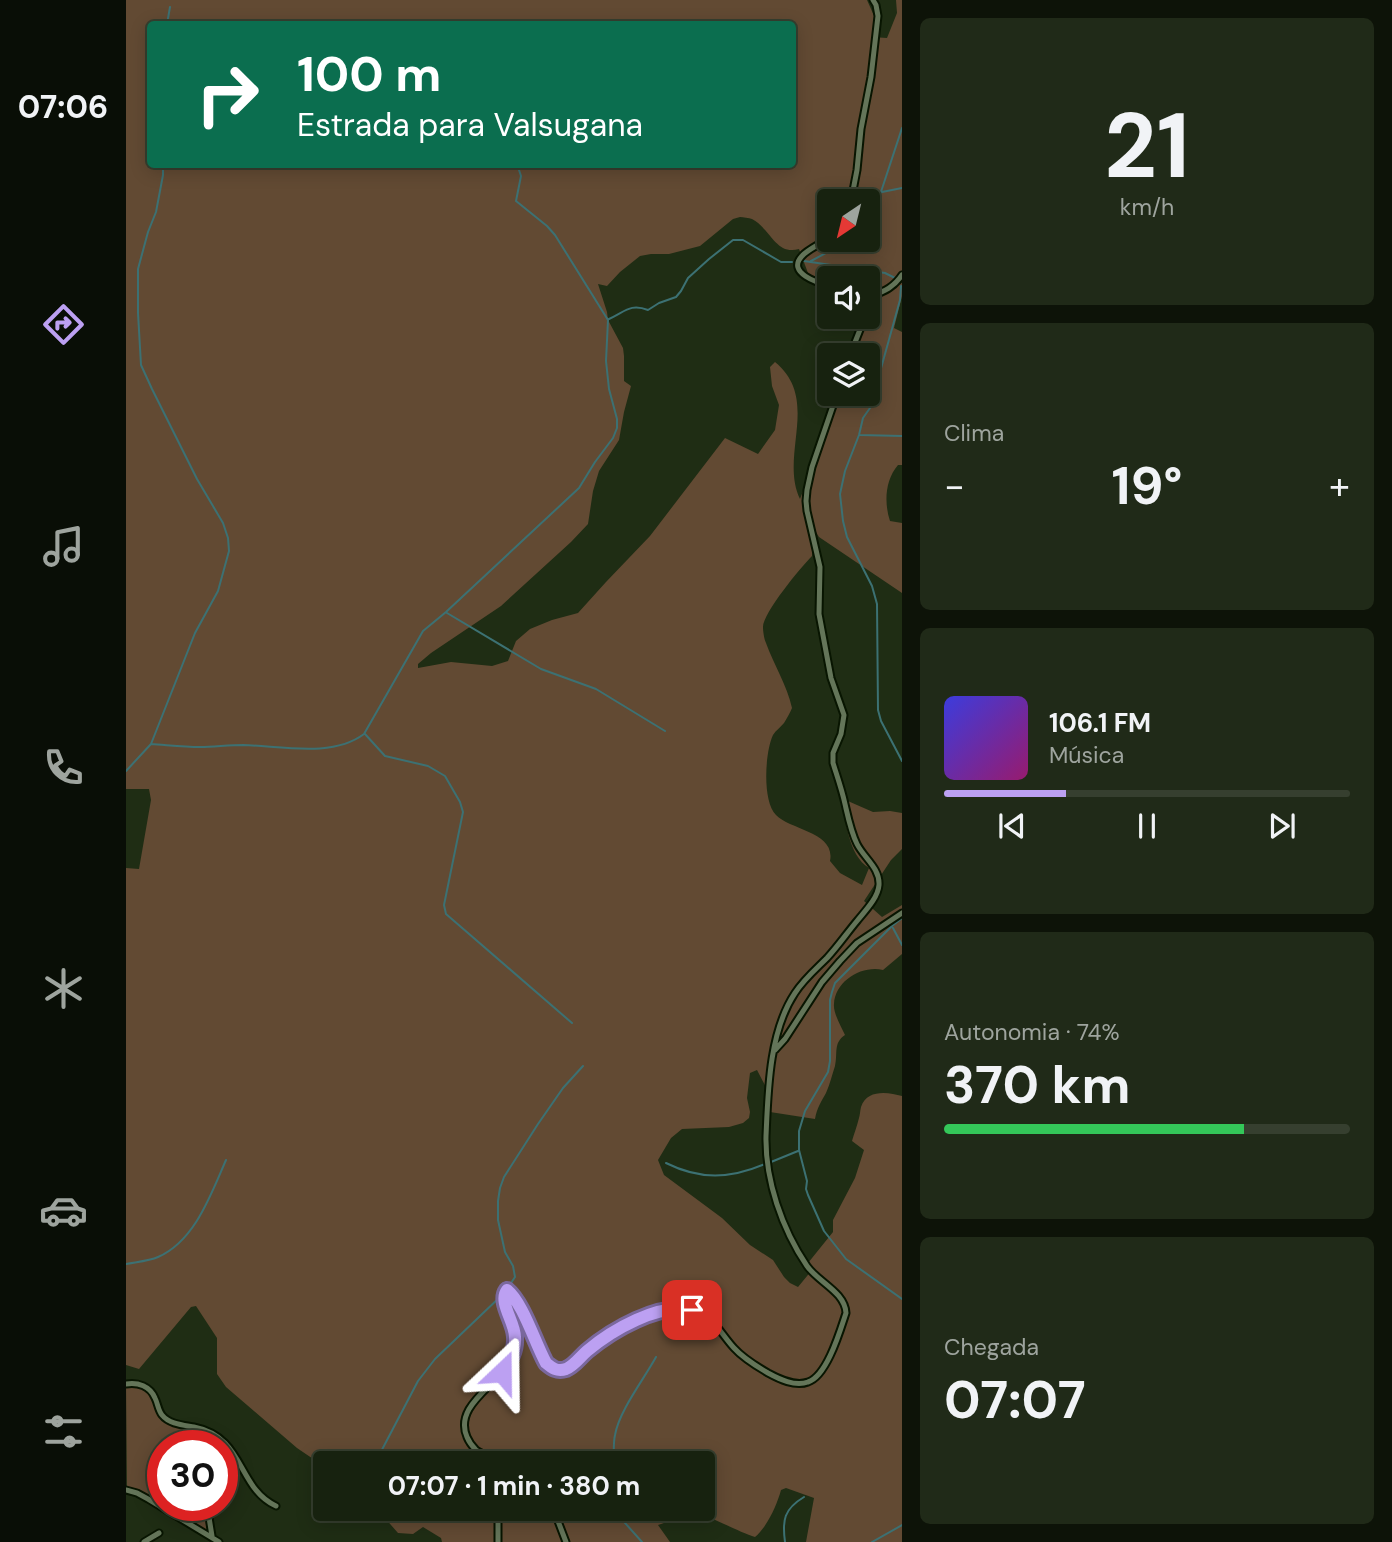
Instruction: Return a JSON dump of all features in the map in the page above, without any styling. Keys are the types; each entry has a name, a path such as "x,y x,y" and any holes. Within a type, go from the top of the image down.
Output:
{"street":[{"path":"853,189 878,16 873,0"},
{"path":"817,246 804,254 797,265 810,280 817,282"},
{"path":"880,292 895,285 902,275"},
{"path":"479,1451 469,1441 464,1428 466,1415 508,1365 514,1351 515,1331 503,1298 507,1290 518,1304 546,1363 557,1370 570,1367 600,1342 633,1322 672,1309 683,1308 704,1313 712,1319 735,1349 780,1380 792,1383 807,1383 821,1371 837,1338 846,1310 844,1303 808,1268 789,1234 771,1188 766,1158 769,1075 782,1023 794,995 865,911 879,884 876,871 854,837 833,763 833,753 841,734 844,715 831,678 819,614 820,567 807,511 807,489 812,467 833,406"},
{"path":"773,1052 840,961 857,943 902,913"},
{"path":"126,1384 137,1383 149,1390 161,1414 168,1420 214,1433 222,1439 256,1491 276,1507"},
{"path":"126,1490 138,1493 219,1542"},
{"path":"210,1521 212,1537"},
{"path":"498,1521 498,1542"},
{"path":"558,1521 566,1542"},
{"path":"144,1542 159,1533"}],"shaded area":[{"path":"126,0 867,0 875,18 872,37 887,38 897,13 896,0 902,0 902,296 894,328 902,332 902,465 898,465 890,478 886,499 890,521 902,523 902,593 819,537 814,529 812,556 776,601 763,627 765,641 792,708 770,743 766,776 768,799 776,815 819,838 826,844 830,851 830,861 840,873 862,885 869,868 856,855 852,846 841,798 873,812 902,813 902,849 891,860 864,901 882,917 902,905 902,954 883,970 859,972 839,988 834,1008 845,1035 837,1045 835,1066 815,1119 770,1112 769,1093 757,1070 750,1073 747,1098 749,1118 729,1127 682,1129 671,1138 658,1160 664,1175 722,1218 750,1245 773,1260 784,1277 798,1287 812,1270 808,1263 833,1232 833,1220 855,1178 864,1150 852,1141 864,1101 878,1093 902,1096 902,1542 806,1542 814,1498 786,1488 781,1490 764,1528 755,1537 715,1520 715,1451 313,1451 313,1459 226,1387 217,1374 217,1338 196,1306 191,1307 139,1369 126,1365 126,868 139,869 151,800 149,789 126,789","holes":["733,219 752,219 784,249 799,249 811,281 817,286 817,266 880,266 880,329 857,329 852,343 880,343 880,406 830,406 800,499 794,464 798,410 795,393 788,377 775,362 770,367 772,386 779,405 775,430 758,454 725,438 650,536 578,613 530,629 516,641 508,661 492,666 451,662 418,668 418,664 431,653 501,606 588,524 599,471 619,440 631,386 624,381 623,348 608,320 598,284 607,286 640,256 669,254 700,246"]},
{"path":"137,1381 155,1399 159,1414 193,1428 147,1430 147,1501 127,1490 126,1383"},
{"path":"182,1521 208,1521 209,1536"},
{"path":"388,1521 670,1521 658,1525 670,1542 442,1542 441,1538 423,1527 413,1534 398,1533"}],"waterway":[{"path":"168,21 170,7"},
{"path":"880,195 902,128"},
{"path":"126,771 151,744 195,633 218,591 229,551 223,523 197,479 141,365 138,269 156,212 163,168"},
{"path":"151,744 306,749 337,746 364,734 423,631 579,488 613,438 617,419 609,389 606,361 608,320 555,235 516,201 521,176 518,168"},
{"path":"882,192 902,188"},
{"path":"609,319 632,308 648,310 676,297 688,278 733,240 743,240 781,262 792,262"},
{"path":"811,261 828,252"},
{"path":"804,261 885,273 895,278"},
{"path":"901,286 900,300 870,408 863,418 840,494 847,537 872,586 877,604 878,710 902,761"},
{"path":"860,435 902,436"},
{"path":"447,613 541,669 596,689 665,731"},
{"path":"365,734 385,756 428,766 445,776 463,812 444,905 446,914 572,1023"},
{"path":"902,918 835,983 830,1000 828,1072 805,1111 799,1131 799,1150 807,1181 806,1189 824,1231 846,1259 902,1299"},
{"path":"893,928 902,945"},
{"path":"507,1289 515,1277 513,1266 505,1252 498,1220 500,1188 504,1177 538,1124 563,1088 583,1066"},
{"path":"771,1162 798,1151"},
{"path":"126,1264 158,1257 182,1240 200,1215 226,1160"},
{"path":"666,1163 679,1169 715,1176 740,1173 765,1164"},
{"path":"381,1451 418,1381 435,1359 501,1296"},
{"path":"614,1451 617,1426 656,1357"},
{"path":"785,1542 784,1527 788,1511 804,1497"},
{"path":"623,1521 642,1542"},
{"path":"872,1542 902,1525"}],"route":[{"path":"502,1372 511,1359 516,1339 503,1298 507,1290 518,1304 546,1363 557,1370 570,1367 606,1338 640,1319 672,1309 692,1310"}]}
